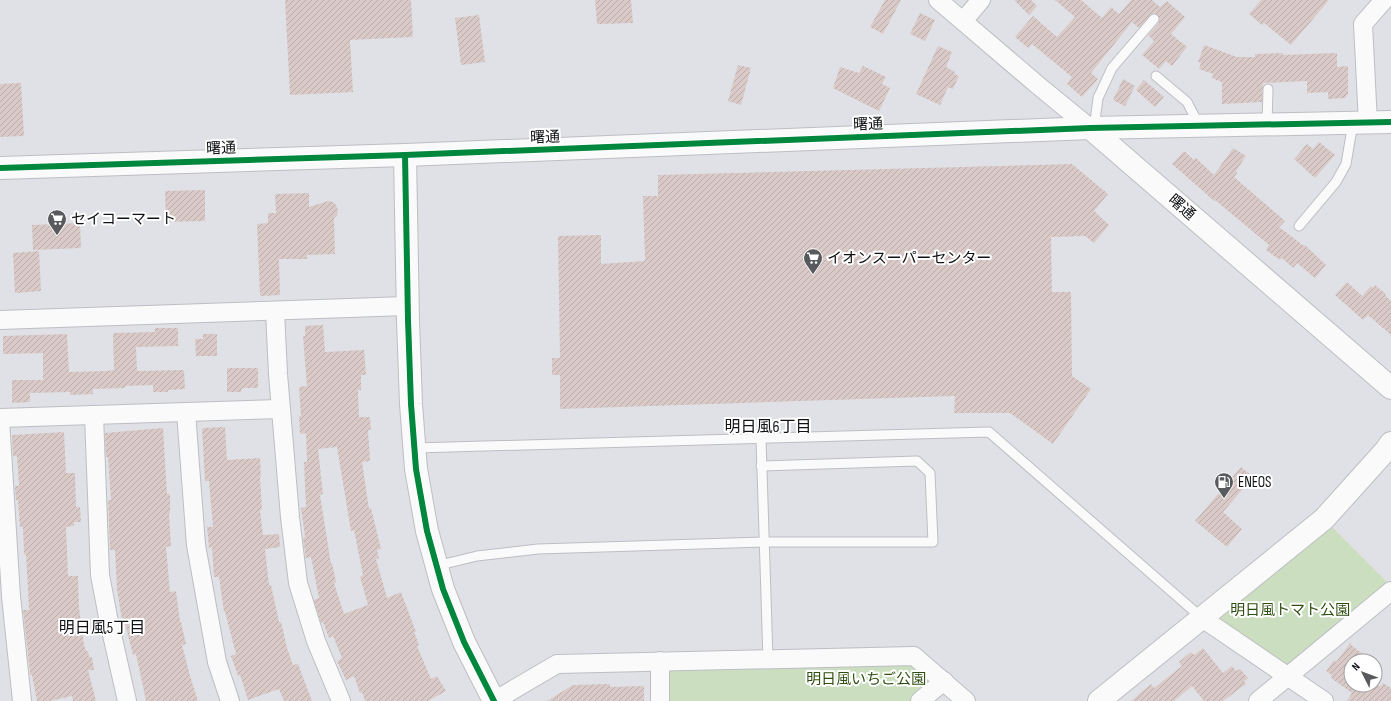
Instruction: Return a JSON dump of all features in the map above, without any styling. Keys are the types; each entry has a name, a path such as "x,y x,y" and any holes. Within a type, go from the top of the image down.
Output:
{"street":[{"path":"938,0 1040,87 1092,128 1391,122"},
{"path":"963,21 980,0"},
{"path":"1360,123 1363,24 1384,0"},
{"name":"曙通","path":"0,168 405,155 1092,128 1391,388"},
{"path":"405,155 407,306 411,404 416,469 427,531 443,589 464,642 494,701 557,664 914,656 966,701"},
{"path":"0,320 407,306"},
{"path":"275,311 278,374 290,517 298,583 316,641 341,701"},
{"path":"22,701 11,596 0,419 281,409"},
{"path":"186,412 196,545 217,662 230,701"},
{"path":"94,415 100,575 127,701"},
{"path":"1099,701 1324,520 1391,443"},
{"path":"1258,701 1391,591"},
{"path":"1202,618 1324,701"},
{"path":"660,661 660,701"},
{"path":"920,701 944,682"}],"lane":[{"path":"1092,128 1098,98 1112,68 1154,19"},
{"path":"1156,76 1187,102 1199,126"},
{"path":"1266,125 1268,89"},
{"path":"1299,226 1336,182 1346,164 1360,123"},
{"path":"415,448 989,432 1202,618"},
{"path":"761,439 768,659"},
{"path":"436,566 477,556 538,549 764,542 933,542 930,473 916,461 762,466"}],"green space":[{"name":"明日風トマト公園","path":"1324,519 1391,586 1287,676 1202,618"},
{"name":"明日風いちご公園","path":"914,656 944,681 920,701 660,701 660,661"}],"building":[{"path":"285,0 411,0 413,37 350,40 353,92 290,95"},
{"path":"595,0 631,0 633,23 597,24"},
{"path":"885,0 901,0 883,34 870,27"},
{"path":"1014,0 1031,0 1037,6 1029,15"},
{"path":"1055,0 1081,0 1102,18 1111,7 1119,14 1131,0 1152,0 1160,7 1167,1 1185,17 1171,34 1187,47 1172,66 1166,61 1159,69 1142,55 1154,41 1148,35 1159,23 1159,17 1155,13 1152,14 1139,28 1132,22 1091,73 1098,79 1082,97 1067,84 1072,77 1032,44 1028,48 1015,37 1033,16 1057,37 1075,17"},
{"path":"1261,0 1329,0 1291,45 1264,23 1262,25 1249,14"},
{"path":"920,13 935,20 925,41 910,34"},
{"path":"479,15 485,62 461,65 455,18"},
{"path":"1204,45 1237,57 1255,57 1255,54 1284,53 1282,55 1337,53 1337,67 1348,66 1348,94 1345,98 1328,99 1328,92 1307,93 1307,81 1263,83 1262,102 1222,104 1222,82 1212,78 1213,74 1199,69 1201,63 1198,62"},
{"path":"938,46 952,52 946,67 955,72 954,74 959,76 953,89 948,87 940,105 916,94"},
{"path":"738,65 751,68 741,105 728,101"},
{"path":"863,66 886,77 882,84 890,88 879,111 833,88 840,67 859,73"},
{"path":"1123,79 1135,86 1125,106 1113,100"},
{"path":"1144,80 1164,97 1155,107 1136,90"},
{"path":"21,83 24,136 0,137 0,84"},
{"path":"1319,142 1335,155 1315,178 1294,159 1307,144 1313,149"},
{"path":"1233,148 1246,156 1236,171 1237,173 1234,177 1285,221 1279,227 1304,246 1305,245 1326,265 1315,278 1297,263 1293,268 1282,258 1280,260 1266,250 1269,245 1215,200 1214,201 1172,164 1184,151 1194,160 1196,158 1214,175"},
{"path":"1072,164 1108,194 1094,211 1109,225 1094,243 1085,236 1051,237 1052,292 1071,292 1072,376 1091,389 1053,444 1010,413 954,413 955,396 560,409 560,375 552,375 552,358 560,358 558,236 601,235 601,264 645,261 643,196 658,196 658,175"},
{"path":"205,190 205,221 166,222 165,191"},
{"path":"309,193 309,207 328,201 333,202 336,205 338,210 337,215 334,218 335,254 307,255 307,259 279,259 280,295 260,296 257,224 268,223 268,213 276,213 275,194"},
{"name":"セイコーマート","path":"80,223 81,248 33,250 32,225"},
{"path":"39,251 41,291 15,293 13,253"},
{"path":"1347,282 1362,296 1371,286 1373,288 1375,285 1386,294 1385,295 1391,301 1391,335 1368,315 1363,320 1335,295"},
{"path":"323,325 325,352 364,350 366,375 361,375 361,390 358,390 359,417 370,417 371,430 368,430 370,461 362,462 369,509 371,508 381,549 377,550 379,558 376,559 387,598 401,592 416,632 414,632 419,645 417,646 431,679 437,676 446,691 428,701 365,701 362,692 360,693 354,676 346,680 337,661 342,658 333,636 329,638 323,622 321,623 314,600 319,598 311,557 306,558 301,508 306,507 304,462 307,462 306,433 300,434 299,416 301,416 299,387 307,386 303,336 305,336 305,326","holes":["337,447 351,531 354,530 363,575 360,577 368,605 344,614 334,583 336,582 332,563 331,564 320,495 323,494 318,449"]},
{"path":"155,328 178,328 178,346 136,347 137,371 184,370 185,389 168,390 168,392 153,392 153,385 93,389 93,394 70,395 70,392 30,393 30,402 12,403 12,380 43,380 43,353 3,354 3,336 67,334 69,372 106,371 114,370 113,333 155,332"},
{"path":"203,334 217,334 217,356 196,356 195,339 203,339"},
{"path":"227,368 258,368 258,388 242,388 241,392 227,392"},
{"path":"225,427 227,460 260,458 262,510 260,510 263,535 279,534 280,547 265,549 269,585 271,585 279,622 281,622 287,648 293,665 298,664 312,701 284,701 279,689 248,700 240,675 238,676 231,656 236,654 224,612 219,577 214,577 212,547 209,548 207,527 213,527 209,481 205,481 202,428"},
{"path":"163,428 167,494 170,494 169,514 171,546 166,547 170,592 176,591 180,622 186,644 182,645 198,701 146,701 136,654 133,655 124,619 122,620 117,589 115,550 110,550 108,500 111,500 105,433"},
{"path":"64,432 66,473 75,473 76,507 80,507 81,522 74,522 74,526 66,527 68,576 78,576 79,608 84,645 86,651 88,651 89,657 92,657 94,670 88,670 96,701 73,701 72,696 50,701 37,701 32,675 30,675 23,610 29,610 26,554 24,555 23,527 20,527 18,500 16,500 15,486 19,486 17,456 13,456 12,435"},
{"path":"1241,467 1253,477 1223,512 1242,529 1227,547 1195,521"},
{"path":"1351,642 1351,645 1362,653 1343,653 1343,687 1331,678 1332,675 1326,671 1334,660 1336,662"},
{"path":"1203,648 1223,673 1232,666 1236,671 1240,669 1248,678 1244,681 1246,684 1223,701 1204,701 1192,686 1174,701 1131,701 1151,684 1154,688 1182,666 1179,662 1191,652 1194,655"},
{"path":"1383,683 1391,688 1391,701 1347,701 1352,693 1383,693"},
{"path":"610,684 610,687 644,686 644,701 547,701 573,685"}],"cycle path":[{"path":"0,168 405,155 1090,128 1391,122"},
{"path":"405,155 408,320 411,404 416,469 427,531 443,589 464,642 494,701"}],"place":[{"name":"セイコーマート","path":"57,236"},
{"name":"イオンスーパーセンター","path":"813,275"},
{"name":"ENEOS","path":"1224,499"}],"district":[{"name":"明日風6丁目","path":"768,426"},
{"name":"明日風5丁目","path":"102,627"}]}
